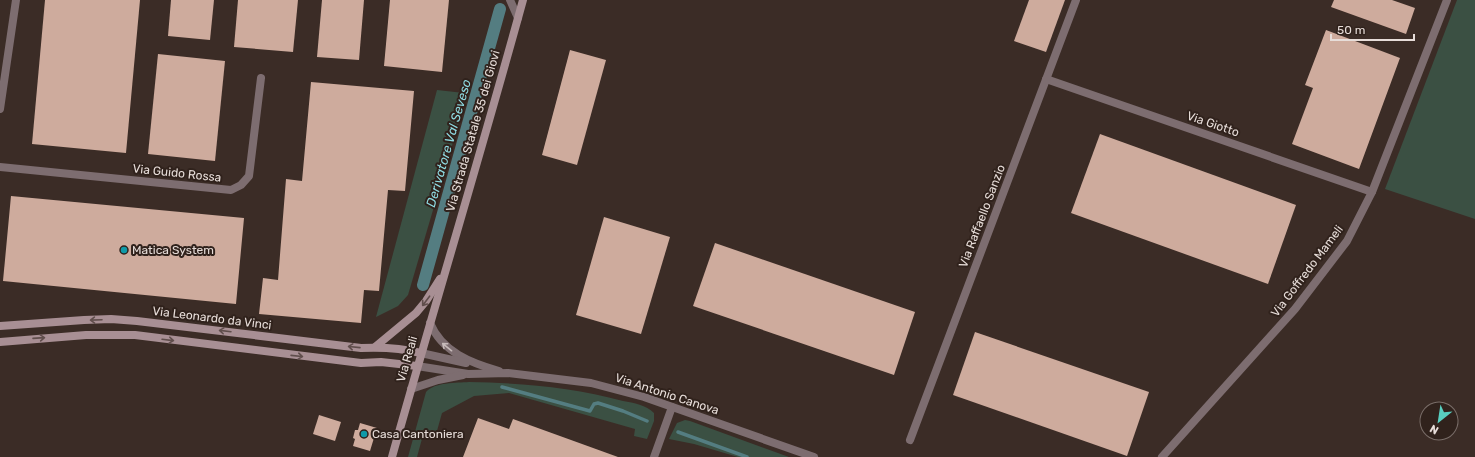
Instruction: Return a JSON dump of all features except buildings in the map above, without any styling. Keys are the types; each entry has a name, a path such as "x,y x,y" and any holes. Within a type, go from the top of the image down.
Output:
{"main road":[{"name":"Via Strada Statale 35 dei Giovi","path":"447,268 523,0"},
{"name":"Via Reali","path":"392,457 417,366 447,268"},
{"path":"375,347 416,313 426,302 447,268"},
{"name":"Via Leonardo da Vinci","path":"0,326 84,320 131,320 361,348 375,347 408,350 421,353"},
{"path":"0,342 86,335 135,335 354,362 381,362 417,366"}],"street":[{"path":"0,109 16,0"},
{"path":"510,0 518,18"},
{"name":"Via Raffaello Sanzio","path":"910,440 1076,0"},
{"name":"Via Goffredo Mameli","path":"1162,457 1295,309 1347,241 1372,192 1447,0"},
{"name":"Via Guido Rossa","path":"0,167 231,190 242,185 248,176 261,78"},
{"name":"Via Giotto","path":"1046,79 1372,192"},
{"name":"Via Antonio Canova","path":"430,324 433,332 442,344 462,357 481,366"},
{"name":"Via Antonio Canova","path":"421,353 508,373 591,383 644,397 814,457"},
{"name":"Via Antonio Canova","path":"417,366 468,374"},
{"name":"Via Antonio Canova","path":"411,389 438,380 468,374 508,373"},
{"path":"654,457 672,407"}],"green space":[{"path":"1457,0 1475,0 1475,219 1385,189"},
{"path":"437,90 464,93 466,98 408,295 398,306 376,317"},
{"path":"469,382 508,383 547,387 604,396 644,406 654,413 654,421 647,439 634,436 635,429 509,393 474,396 442,413 435,438 423,435 417,457 408,457 426,392 435,386"},
{"path":"685,420 789,457 738,457 694,444 669,439 677,423"}],"waterway":[{"name":"Derivatore Val Seveso","path":"423,285 500,9"},
{"path":"502,387 590,411 594,404 598,403 647,421"},
{"path":"678,432 747,457"}],"place":[{"name":"Matica System","path":"124,250"},
{"name":"Casa Cantoniera","path":"364,434"}]}
